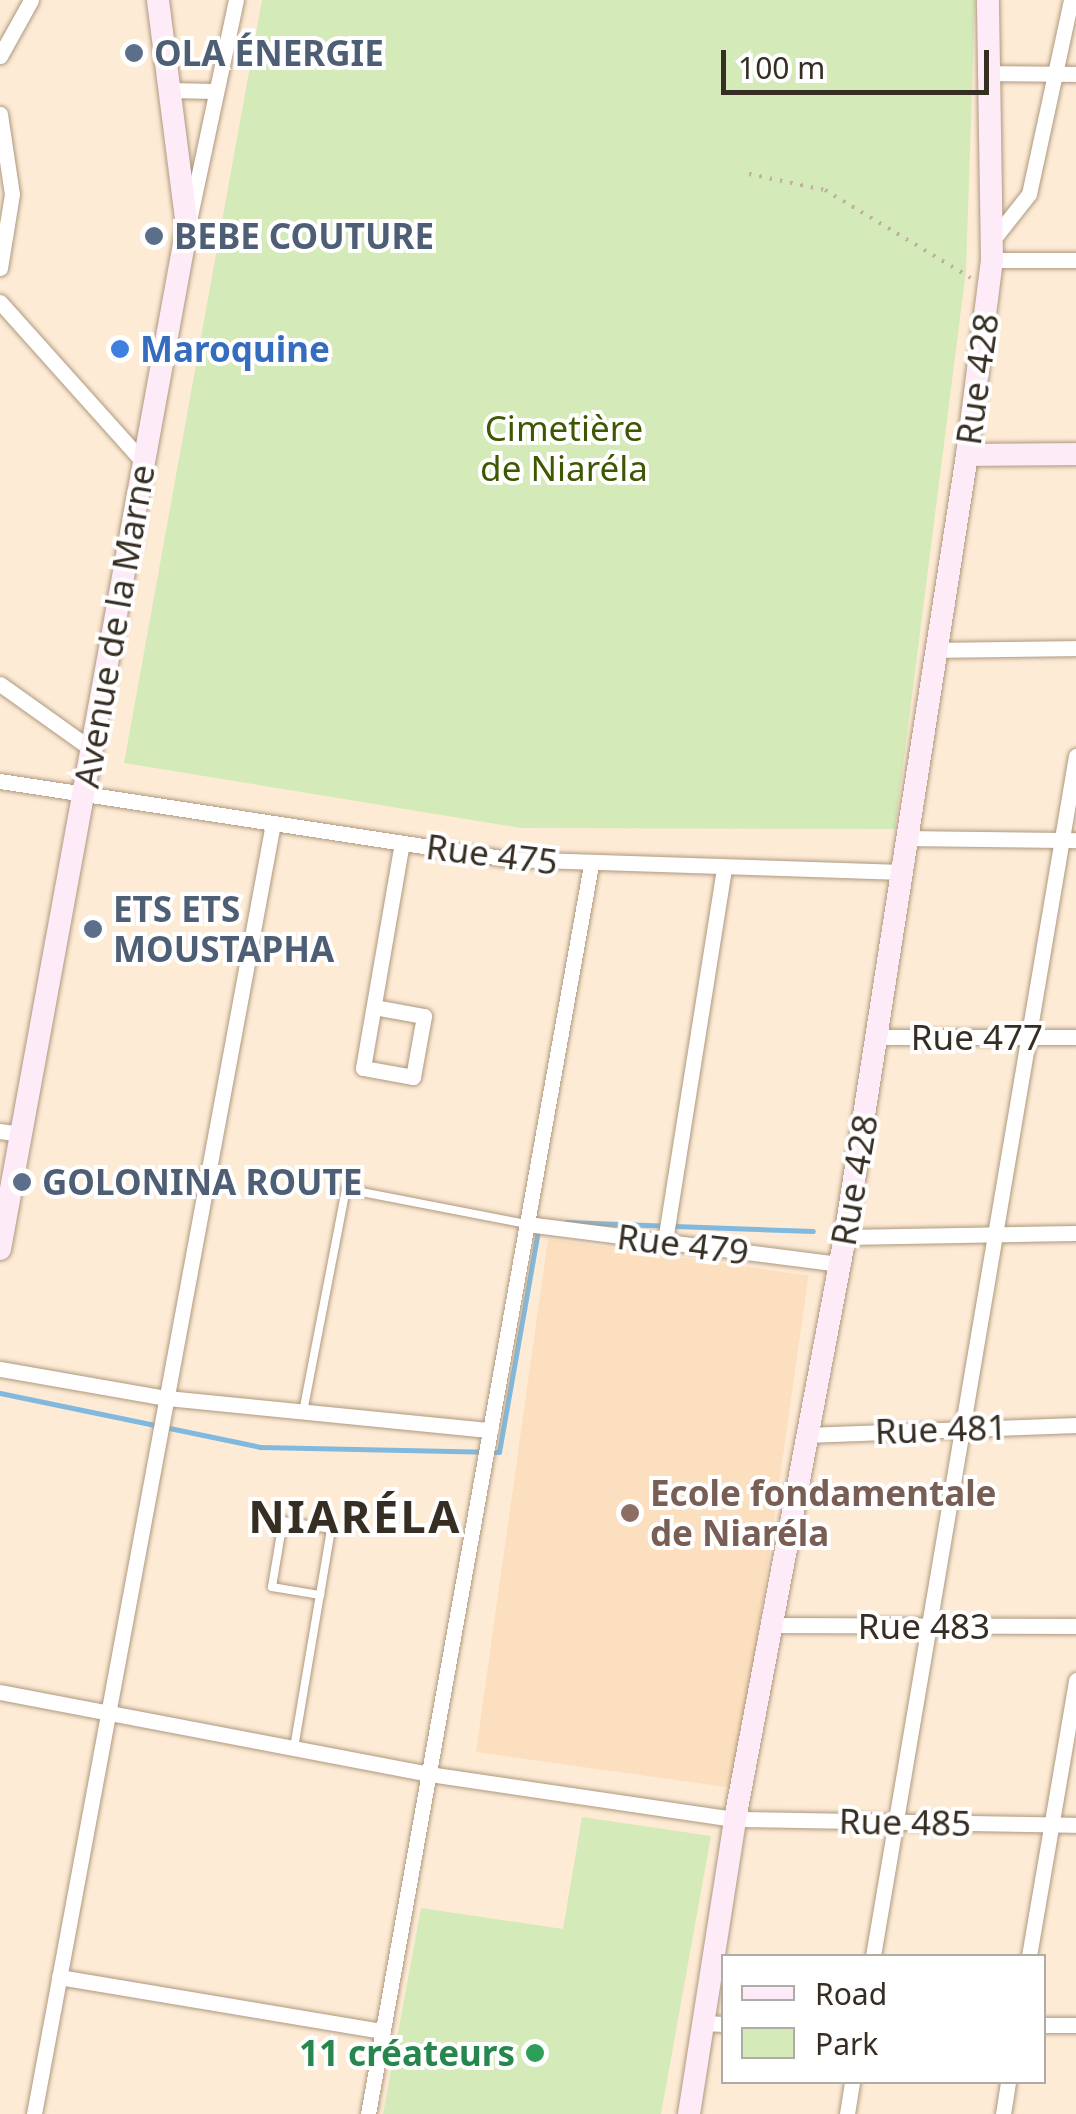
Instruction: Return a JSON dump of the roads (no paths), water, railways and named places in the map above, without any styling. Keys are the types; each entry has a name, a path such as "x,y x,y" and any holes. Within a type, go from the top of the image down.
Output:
{"street":[{"name":"Avenue de la Marne","path":"0,1249 10,1133 83,793 187,227 158,0"},
{"path":"187,227 236,0"},
{"name":"Rue 428","path":"721,1954 735,1820 845,1237 967,455 991,262 985,73 988,0"},
{"path":"991,262 1029,194 1070,0"},
{"path":"0,56 27,1"},
{"path":"985,73 1076,74"},
{"path":"170,90 214,90"},
{"path":"0,114 12,194 0,268"},
{"path":"991,262 1076,260"},
{"path":"0,302 144,463"},
{"path":"967,455 1076,454"},
{"path":"937,650 1076,648"},
{"path":"0,684 91,749"},
{"path":"873,1954 1028,1037 1069,840 1076,756"},
{"name":"Rue 475","path":"0,781 402,842 591,865 904,872"},
{"path":"34,2114 273,823"},
{"path":"909,838 1069,840"},
{"path":"374,1007 424,1016 414,1077 363,1068 402,842"},
{"path":"368,2114 591,865"},
{"path":"665,1242 724,868"},
{"name":"Rue 477","path":"878,1037 1076,1036"},
{"name":"Rue 479","path":"526,1224 840,1264"},
{"path":"845,1237 1076,1233"},
{"path":"0,1369 167,1398 490,1430"},
{"name":"Rue 481","path":"806,1435 1076,1425"},
{"name":"Rue 483","path":"772,1625 1076,1626"},
{"path":"1029,1954 1076,1680"},
{"name":"Rue 485","path":"0,1692 428,1774 735,1820 1076,1825"},
{"name":"Rue 428","path":"689,2114 714,2024 721,1956"},
{"path":"59,1977 382,2031"},
{"path":"1046,2025 1076,2025"},
{"path":"846,2114 852,2084"},
{"path":"1003,2114 1008,2084"}],"lane":[{"path":"303,1412 346,1189 526,1224"},
{"path":"294,1748 320,1595 331,1529 283,1521 272,1587 320,1595"}],"waterway":[{"path":"566,1222 813,1231"},
{"path":"0,1393 260,1447 499,1452 538,1231"}],"place":[{"name":"OLA ÉNERGIE","path":"134,53"},
{"name":"BEBE COUTURE","path":"154,236"},
{"name":"Maroquine","path":"120,349"},
{"name":"ETS ETS MOUSTAPHA","path":"93,929"},
{"name":"GOLONINA ROUTE","path":"22,1182"},
{"name":"Ecole fondamentale de Niaréla","path":"630,1513"},
{"name":"11 créateurs","path":"535,2053"}],"district":[{"name":"NIARÉLA","path":"355,1516"}],"park label":[{"name":"Cimetière de Niaréla","path":"564,448"}]}
